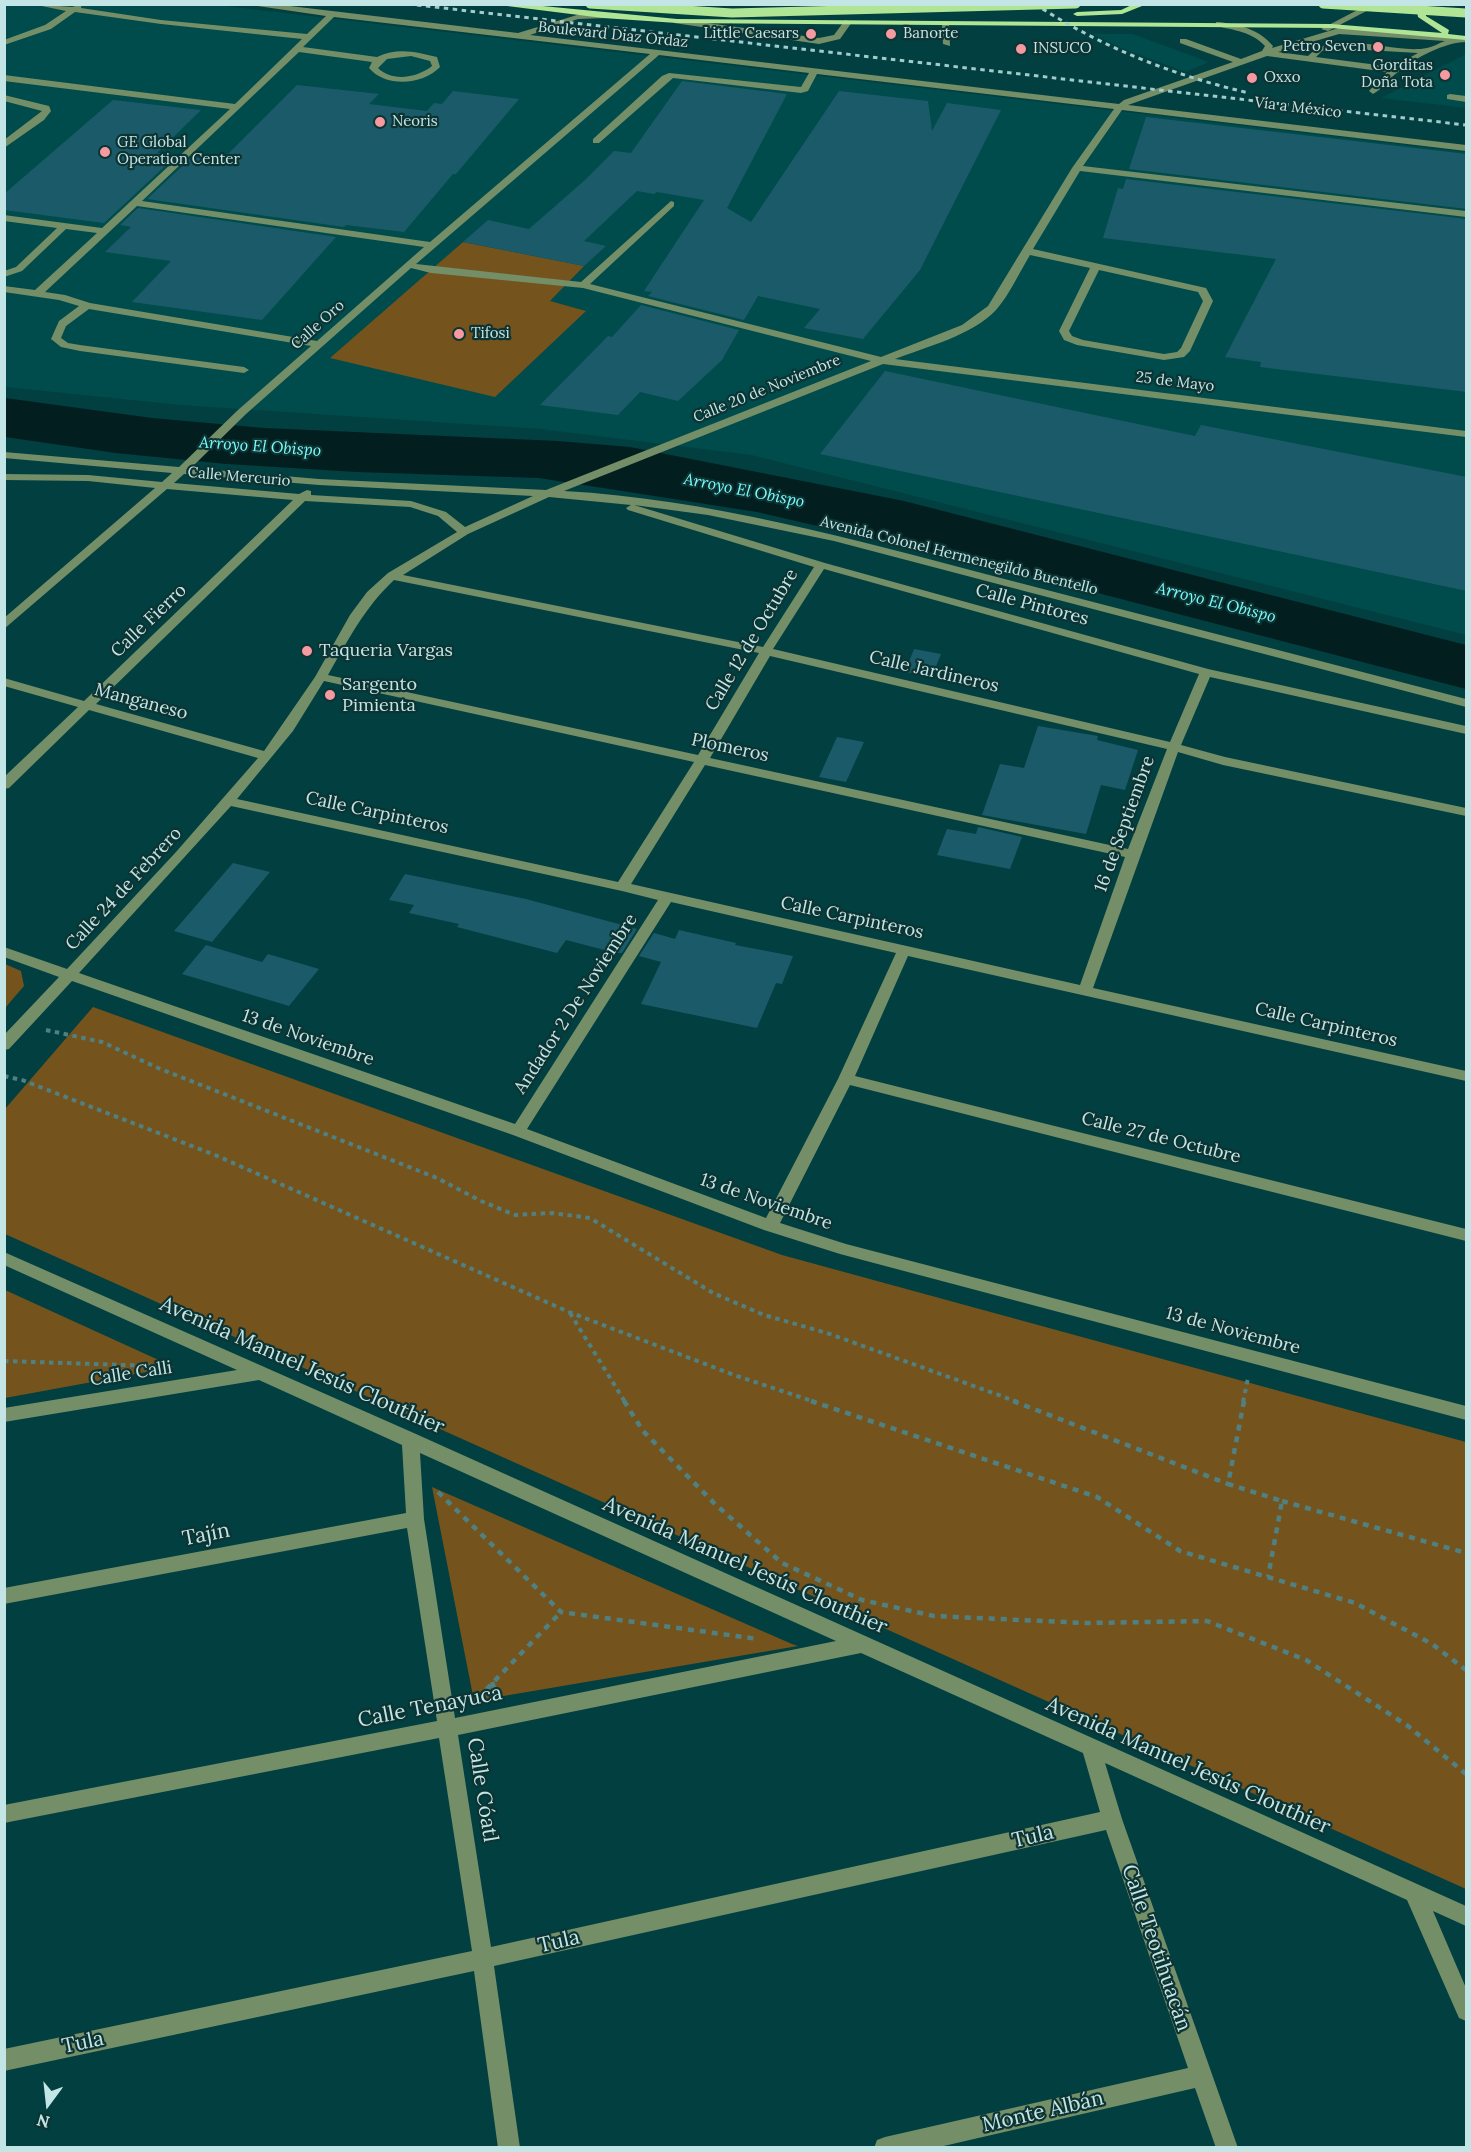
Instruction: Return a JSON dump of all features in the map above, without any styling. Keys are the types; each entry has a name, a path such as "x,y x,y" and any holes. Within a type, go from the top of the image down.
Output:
{"main road":[{"path":"495,4 603,16 677,21 1331,26 1462,39"},
{"path":"590,4 732,13 1076,4"},
{"path":"950,24 976,16 983,4"},
{"path":"950,24 1010,17 1108,14 1135,9 1143,4"},
{"path":"1323,4 1467,13"},
{"path":"1425,4 1421,11 1422,17 1436,27 1462,39"}],"street":[{"path":"36,4 78,7 161,22 309,37"},
{"name":"Boulevard Diaz Ordaz","path":"248,4 506,37 1123,105"},
{"path":"1268,53 1376,4"},
{"path":"4,43 48,27 78,7"},
{"path":"38,293 237,107 332,14"},
{"path":"506,37 557,25 564,20 577,17 603,16"},
{"path":"677,21 819,41 837,37 848,22"},
{"path":"947,44 950,24"},
{"path":"1219,24 1245,30 1264,39 1269,46 1268,53"},
{"path":"557,25 568,38 598,47"},
{"path":"1123,105 1268,53 1339,31 1462,39"},
{"path":"1373,91 1394,70 1427,51 1462,39"},
{"path":"1183,41 1242,62"},
{"path":"1309,60 1319,49 1332,45 1427,51"},
{"path":"297,49 378,60 392,55 411,53 428,56 436,63 436,67 426,74 398,78 376,72 374,64 378,60"},
{"name":"Calle Oro","path":"4,625 185,467 243,412 409,265 656,53"},
{"path":"1268,53 1394,70"},
{"path":"596,141 665,78 672,75 801,90 805,89 814,71"},
{"path":"4,78 237,107"},
{"path":"1450,97 1467,99"},
{"path":"4,98 40,105 47,111 4,146"},
{"path":"1123,105 1467,148"},
{"name":"Vía a México","path":"1123,105 1467,142"},
{"name":"Calle 20 de Noviembre","path":"267,756 321,677 356,615 371,595 392,576 464,532 549,493 980,320 992,310 1077,168 1123,105"},
{"path":"1077,168 1467,214"},
{"path":"135,203 432,245"},
{"path":"582,285 671,204"},
{"path":"4,218 105,231"},
{"path":"4,274 19,268 64,226"},
{"path":"1028,251 1095,268 1202,290 1208,301 1186,349 1180,355 1164,357 1081,343 1068,338 1064,331 1095,268"},
{"name":"25 de Mayo","path":"409,265 431,270 582,285 880,360 1467,434"},
{"path":"4,289 61,297 88,306 319,344"},
{"path":"88,306 66,320 56,332 56,339 59,342 80,348 244,370"},
{"name":"Avenida Colonel Hermenegildo Buentello","path":"4,455 96,463 185,467 319,482 593,496 708,512 835,538 1467,703"},
{"path":"88,478 96,463"},
{"name":"Calle Mercurio","path":"7,479 88,478 303,498 411,504 442,514 464,532"},
{"name":"Calle Fierro","path":"4,785 319,482"},
{"name":"Calle Pintores","path":"593,496 821,566 1206,672 1467,730"},
{"name":"Calle 12 de Octubre","path":"622,886 702,760 766,651 821,566"},
{"name":"Calle Jardineros","path":"392,576 766,651 1172,746 1224,761 1467,812"},
{"name":"16 de Septiembre","path":"1085,990 1172,746 1206,672"},
{"name":"Plomeros","path":"321,677 1132,854"},
{"name":"Manganeso","path":"4,682 267,756"},
{"name":"Calle 24 de Febrero","path":"4,1044 69,976 267,756"},
{"name":"Calle Carpinteros","path":"228,801 622,886 1467,1076"},
{"name":"Andador 2 De Noviembre","path":"518,1131 667,897"},
{"path":"770,1226 846,1079 904,950"},
{"name":"13 de Noviembre","path":"4,952 518,1131 770,1226 846,1250 1467,1413"},
{"name":"Calle 27 de Octubre","path":"846,1079 1467,1234"},
{"name":"Avenida Manuel Jesús Clouthier","path":"4,1258 1467,1916"},
{"name":"Calle Calli","path":"4,1415 263,1373"},
{"name":"Calle Cóatl","path":"410,1439 414,1465 416,1519 483,1959 509,2148"},
{"name":"Tajín","path":"4,1596 416,1519"},
{"name":"Calle Tenayuca","path":"4,1814 448,1728 863,1644"},
{"name":"Calle Teotihuacán","path":"1091,1747 1112,1819 1227,2148"},
{"name":"Tula","path":"4,2060 483,1959 1112,1819"},
{"path":"1414,1892 1467,2011"},
{"name":"Monte Albán","path":"885,2148 1201,2076"}],"path":[{"path":"24,1024 102,1042 158,1068 438,1178 481,1202 515,1215 552,1214 590,1218 713,1293 764,1315 827,1333 1066,1420 1228,1484 1467,1553"},
{"path":"4,1076 22,1080 215,1155 569,1312 734,1376 1097,1497 1180,1551 1355,1603 1432,1644 1467,1670"},
{"path":"569,1312 643,1431 715,1504 782,1563 862,1600 934,1616 1086,1623 1207,1621 1306,1660 1408,1726 1467,1774"},
{"path":"1228,1484 1254,1357"},
{"path":"4,1361 162,1366"},
{"path":"414,1465 432,1486 561,1612 769,1641"},
{"path":"1268,1577 1282,1501"},
{"path":"474,1701 561,1612"}],"shaded area":[{"path":"5,5 217,5 1466,152 1466,635 751,455 540,429 180,405 5,387"},
{"path":"1093,34 1133,34 1209,62 1186,72 1121,48"},
{"path":"1466,54 1466,108 1381,98"},
{"name":"Tifosi","path":"463,242 584,266 550,301 586,311 495,397 330,358"},
{"path":"5,964 21,971 24,986 5,1008"},
{"path":"93,1007 782,1255 1466,1442 1466,1889 5,1234 5,1109"},
{"path":"5,1290 174,1367 5,1398"},
{"path":"432,1487 792,1644 798,1646 474,1701"}],"water":[{"name":"Arroyo El Obispo","path":"5,398 152,418 264,428 558,441 630,447 904,501 1466,645 1466,689 1029,575 757,512 539,478 357,472 227,464 116,453 5,437"}],"building":[{"path":"682,81 787,94 727,208 751,222 839,91 928,101 932,131 947,103 1001,110 920,270 863,339 804,328 820,309 758,296 744,320 648,296 652,292 644,291 704,200 637,191 584,241 606,246 584,266 463,242 488,220 529,229 614,151 631,153"},
{"path":"297,85 379,94 369,104 427,111 434,103 442,104 453,91 519,99 404,232 346,225 344,227 147,199 192,157 221,161"},
{"name":"GE Global Operation Center","path":"113,100 201,110 157,153 177,155 104,223 4,210 4,194"},
{"path":"1146,117 1467,154 1467,209 1129,169"},
{"path":"1126,179 1467,219 1467,392 1260,367 1261,362 1225,357 1276,259 1103,238 1118,188 1123,189"},
{"path":"138,208 336,237 262,320 132,302 171,261 105,252 131,227 120,225"},
{"path":"641,305 739,330 722,360 678,401 640,392 618,415 540,405 608,336 612,337"},
{"path":"885,371 1195,436 1201,425 1467,477 1467,591 820,454"},
{"path":"914,649 941,654 932,676 905,672"},
{"path":"1038,726 1098,736 1097,740 1138,750 1125,790 1101,785 1086,834 982,815 1000,764 1024,768"},
{"path":"837,737 864,742 846,782 819,777"},
{"path":"978,827 1022,837 1010,869 937,855 947,829 976,834"},
{"path":"233,863 270,872 212,942 174,931"},
{"path":"405,874 526,899 637,929 622,953 566,940 557,953 457,927 459,924 409,913 414,905 389,900"},
{"path":"679,930 736,943 735,945 793,956 782,984 776,983 757,1028 641,1004 661,962 639,956 654,933 675,939"},
{"path":"206,945 262,962 268,954 319,969 289,1006 182,974"}],"railway":[{"path":"408,4 1466,125"},
{"path":"1035,4 1085,34 1138,58 1192,78 1249,93"}],"place":[{"name":"Little Caesars","path":"811,34"},
{"name":"Banorte","path":"891,34"},
{"name":"Petro Seven","path":"1378,47"},
{"name":"INSUCO","path":"1021,49"},
{"name":"Gorditas Doña Tota","path":"1445,75"},
{"name":"Oxxo","path":"1252,78"},
{"name":"Neoris","path":"380,122"},
{"name":"GE Global Operation Center","path":"105,152"},
{"name":"Tifosi","path":"459,334"},
{"name":"Taqueria Vargas","path":"307,651"},
{"name":"Sargento Pimienta","path":"330,695"}]}
